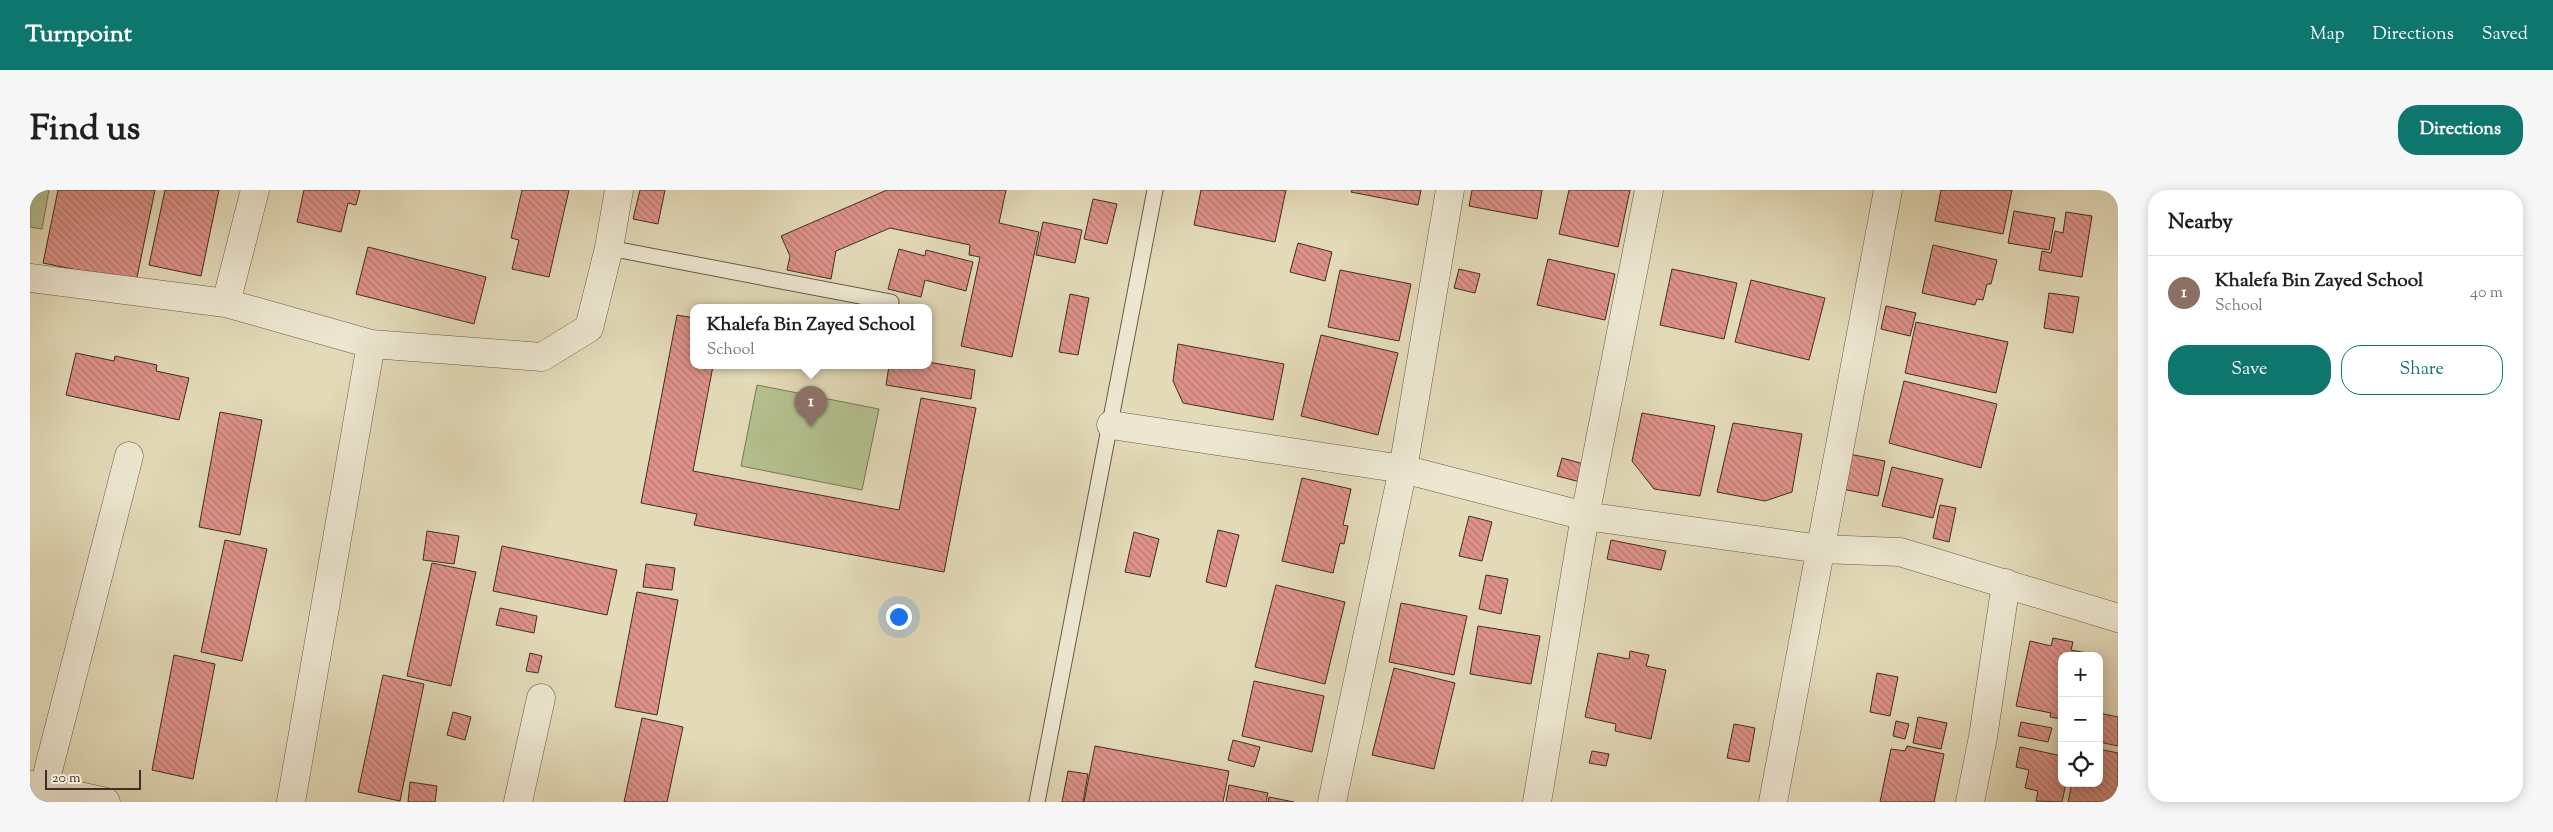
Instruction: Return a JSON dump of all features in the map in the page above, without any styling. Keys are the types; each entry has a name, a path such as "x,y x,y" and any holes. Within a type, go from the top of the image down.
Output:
{"street":[{"path":"226,302 255,190"},
{"path":"30,278 226,302 371,344 542,357 590,328 619,190"},
{"path":"1332,802 1403,469 1450,190"},
{"path":"1537,802 1585,516 1649,190"},
{"path":"1773,802 1888,190"},
{"path":"291,802 371,344"},
{"path":"1111,425 1403,469 1585,516 1820,550 1900,552 2118,618"},
{"path":"106,802 38,792 129,456"},
{"path":"1970,802 1983,737 2006,583"},
{"path":"518,802 541,698"}],"lane":[{"path":"1037,802 1155,190"},
{"path":"608,248 891,302"}],"green space":[{"path":"30,190 49,190 42,229 30,227"},
{"path":"757,385 879,409 862,490 741,466"}],"building":[{"path":"58,190 155,190 136,282 43,263"},
{"path":"165,190 219,190 201,276 149,265"},
{"path":"304,190 360,190 356,205 348,203 341,232 297,222"},
{"path":"522,190 569,190 549,277 512,269 519,240 511,238"},
{"path":"640,190 665,190 658,224 633,219"},
{"path":"887,190 1006,190 999,223 1039,232 1012,357 961,346 980,257 969,255 970,245 890,228 836,251 831,279 787,270 790,256 781,236"},
{"path":"1201,190 1286,190 1275,242 1194,225"},
{"path":"1352,190 1421,190 1418,205 1351,192"},
{"path":"1472,190 1542,190 1537,219 1469,206"},
{"path":"1569,190 1630,190 1618,247 1559,234"},
{"path":"1941,190 2012,190 2003,234 1935,221"},
{"path":"1093,199 1117,204 1107,244 1084,239"},
{"path":"2014,211 2055,218 2049,250 2008,243"},
{"path":"2066,212 2092,216 2082,277 2039,270 2042,251 2051,253 2055,231 2063,233"},
{"path":"1043,222 1082,230 1075,263 1036,255"},
{"path":"1298,243 1332,252 1325,281 1290,272"},
{"path":"1933,245 1997,260 1991,284 1987,284 1983,300 1977,299 1975,305 1922,293"},
{"path":"368,247 486,277 474,324 356,294"},
{"path":"899,249 925,256 926,250 973,262 966,291 925,280 921,297 888,289"},
{"path":"1548,259 1615,274 1605,320 1537,305"},
{"path":"1459,269 1480,274 1475,293 1454,288"},
{"path":"1672,269 1737,283 1724,339 1660,325"},
{"path":"1340,270 1411,284 1399,341 1328,327"},
{"path":"1751,280 1825,298 1809,360 1735,342"},
{"path":"2049,293 2079,297 2073,333 2044,328"},
{"path":"1070,294 1089,298 1078,355 1059,352"},
{"path":"1886,306 1916,313 1910,336 1881,329"},
{"path":"677,315 690,317 690,369 712,369 693,471 899,510 921,398 976,408 944,572 694,525 697,514 641,503"},
{"path":"1916,322 2008,342 1996,393 1905,373"},
{"path":"1321,335 1398,353 1378,435 1301,416"},
{"path":"1178,344 1284,364 1273,420 1183,403 1173,381"},
{"path":"76,353 114,361 115,356 157,365 156,371 189,378 179,420 66,395"},
{"path":"932,363 975,370 971,399 886,385 889,369 932,369"},
{"path":"1904,381 1997,404 1981,468 1889,443"},
{"path":"220,412 262,420 240,535 199,527"},
{"path":"1642,413 1715,426 1700,496 1654,489 1632,461"},
{"path":"1733,423 1802,434 1792,492 1765,501 1717,492"},
{"path":"1849,454 1885,461 1878,496 1842,489"},
{"path":"1562,458 1584,464 1580,482 1557,476"},
{"path":"1892,467 1943,479 1933,518 1882,506"},
{"path":"1302,478 1351,489 1343,525 1348,526 1344,544 1340,543 1333,573 1282,561"},
{"path":"1940,505 1956,508 1949,542 1933,538"},
{"path":"1469,516 1492,522 1482,561 1459,556"},
{"path":"1218,530 1239,535 1226,587 1206,582"},
{"path":"427,531 459,536 454,564 423,560"},
{"path":"1134,532 1159,539 1150,577 1125,572"},
{"path":"225,540 267,549 242,661 201,652"},
{"path":"1611,540 1666,551 1661,570 1607,559"},
{"path":"502,546 617,570 607,615 493,591"},
{"path":"432,563 476,572 451,686 407,676"},
{"path":"646,564 675,568 672,590 643,587"},
{"path":"1486,575 1508,579 1501,614 1479,609"},
{"path":"1276,585 1345,602 1325,684 1255,667"},
{"path":"637,592 678,600 657,715 615,707"},
{"path":"1401,603 1467,616 1454,675 1389,662"},
{"path":"500,608 537,616 534,633 496,625"},
{"path":"1478,626 1540,636 1531,684 1470,674"},
{"path":"2053,638 2073,642 2071,650 2082,652 2058,652 2058,718 2050,717 2051,713 2016,706 2030,641 2051,646"},
{"path":"1630,651 1649,655 1646,666 1666,670 1651,739 1615,731 1616,724 1585,717 1598,653 1629,659"},
{"path":"530,653 542,656 538,673 526,671"},
{"path":"174,655 215,664 193,779 152,770"},
{"path":"1394,668 1455,683 1434,769 1372,755"},
{"path":"1877,673 1898,677 1890,716 1870,712"},
{"path":"383,675 424,684 400,801 358,792"},
{"path":"1254,681 1324,696 1312,752 1242,736"},
{"path":"453,712 471,717 465,740 447,735"},
{"path":"2103,714 2118,717 2118,746 2103,743"},
{"path":"1918,717 1947,723 1941,749 1913,743"},
{"path":"642,718 683,727 667,802 624,802"},
{"path":"1896,721 1909,724 1905,739 1893,736"},
{"path":"2021,722 2052,728 2048,742 2018,736"},
{"path":"1734,724 1755,728 1749,762 1727,758"},
{"path":"1233,740 1260,747 1254,767 1228,760"},
{"path":"1095,746 1229,771 1223,802 1084,802"},
{"path":"1907,746 1944,754 1934,802 1880,802 1891,749 1905,751"},
{"path":"2020,747 2058,755 2058,787 2065,787 2062,802 2036,801 2038,791 2025,788 2029,770 2016,767"},
{"path":"2103,750 2118,753 2118,802 2068,802 2071,787 2103,787"},
{"path":"1592,751 1609,754 1606,766 1589,763"},
{"path":"1068,771 1088,774 1083,802 1062,802"},
{"path":"410,782 437,786 435,802 408,802"},
{"path":"1229,785 1268,793 1266,802 1226,802"},
{"path":"1269,797 1294,802 1268,802"}],"place":[{"name":"Khalefa Bin Zayed School","path":"811,427"}]}
